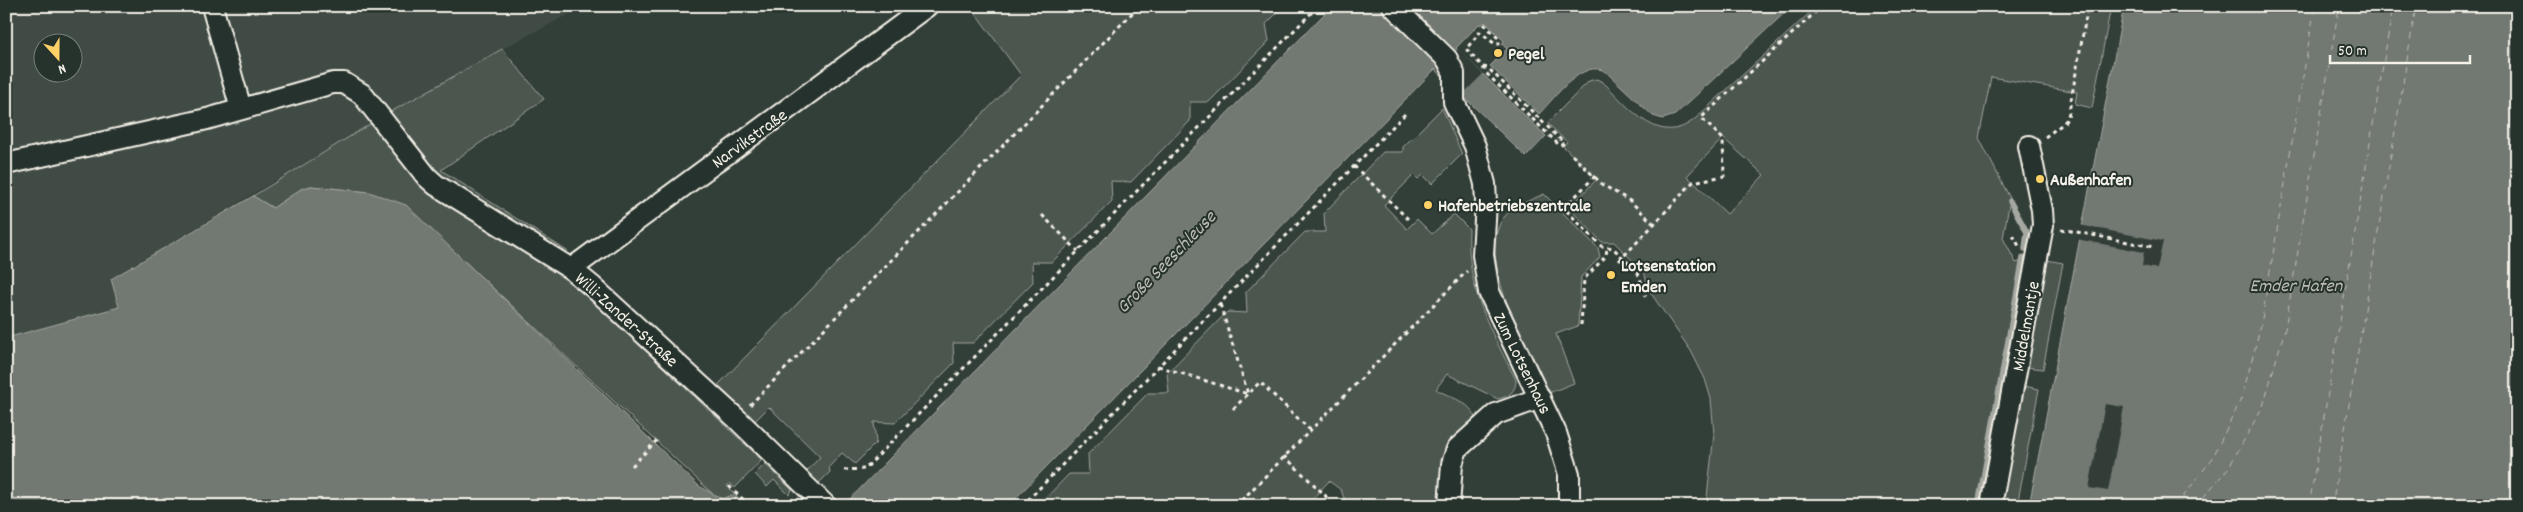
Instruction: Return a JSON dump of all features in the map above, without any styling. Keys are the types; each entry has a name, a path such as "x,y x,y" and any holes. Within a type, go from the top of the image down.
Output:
{"street":[{"path":"212,6 241,109"},
{"name":"Narvikstraße","path":"571,269 927,6"},
{"name":"Zum Lotsenhaus","path":"1393,6 1450,64 1455,79 1454,102 1475,146 1482,168 1486,202 1483,255 1487,282 1497,312 1556,433 1567,467 1569,506"},
{"name":"Willi-Zander-Straße","path":"6,164 241,109 333,83 344,82 362,94 410,157 436,185 571,269 594,287 737,419 826,506"},
{"name":"Middelmantje","path":"1992,506 2043,225 2042,210 2029,146"},
{"path":"1449,506 1452,459 1457,449 1496,414 1540,398"}],"path":[{"path":"737,419 1139,6"},
{"path":"1619,261 1693,182 1724,176 1722,139 1701,118 1822,6"},
{"path":"2029,146 2059,128 2068,117 2088,6"},
{"path":"844,470 865,469 1317,7"},
{"path":"1483,67 1488,68 1564,143 1560,146 1485,72 1483,67 1466,48 1478,34 1483,33 1495,44 1500,42 1484,24"},
{"path":"1475,66 1479,63"},
{"path":"1022,506 1406,113"},
{"path":"1572,154 1609,189 1630,201 1654,224"},
{"path":"1354,166 1408,219"},
{"path":"1594,176 1564,208 1601,246 1613,248 1638,273 1646,296"},
{"path":"1042,215 1078,251"},
{"path":"2069,230 2154,247"},
{"path":"1581,325 1584,279 1606,256 1607,247"},
{"path":"1236,506 1483,255"},
{"path":"1220,304 1248,394"},
{"path":"1158,366 1248,394"},
{"path":"1233,409 1260,382 1310,430"},
{"path":"632,466 658,438"},
{"path":"1284,456 1325,495 1332,506"},
{"path":"729,486 750,506"}],"shaded area":[{"path":"6,6 585,6 502,49 380,118 111,279 119,307 6,338"},
{"path":"970,6 1277,6 1279,11 1266,24 1269,41 1209,102 1190,102 1190,121 1131,182 1111,181 1112,201 1052,262 1032,262 1033,282 973,343 953,343 954,363 895,423 874,422 876,443 855,464 842,453 829,467 830,472 818,484 806,472 820,457 769,407 754,422 716,387 1021,75"},
{"path":"1817,6 2111,6 2092,108 2075,104 2077,92 1991,77 1979,138 2029,235 2027,249 2023,248 2026,235 2009,205 2003,238 2016,263 2025,260 1980,506 1706,506 1714,434 1711,399 1705,379 1691,351 1650,292 1644,272 1614,242 1602,242 1569,208 1597,179 1563,146 1567,142 1547,123 1589,81 1596,79 1602,81 1633,112 1657,127 1669,129 1682,127 1696,118","holes":["1723,138 1764,175 1727,214 1687,176"]},
{"path":"502,49 544,99 441,170 567,251 588,297 762,460 735,488 730,483 727,486 735,494 732,496 726,498 716,497 461,258 369,192 311,186 301,189 273,208 253,196 380,118"},
{"path":"1442,108 1462,154 1432,184 1423,175 1418,179 1414,175 1384,205 1407,229 1417,219 1432,234 1454,214 1469,229 1471,271 1476,290 1489,326 1516,380 1515,387 1511,393 1498,399 1447,374 1436,389 1465,404 1470,408 1475,419 1441,506 1347,506 1341,490 1329,481 1306,506 1038,506 1069,474 1089,474 1088,454 1148,393 1169,393 1167,373 1227,312 1247,313 1246,292 1305,232 1325,232 1324,213 1383,152 1403,152 1403,147"},
{"path":"1544,194 1598,248 1600,257 1581,277 1578,326 1556,334 1574,383 1549,393 1509,308 1500,283 1496,259 1496,238 1502,220 1510,211"},
{"path":"2047,260 2063,263 2043,369 2027,367"},
{"path":"2024,386 2039,389 2017,506 2001,504"},
{"path":"765,464 792,490 789,495 774,480 767,487 755,474"}],"water":[{"name":"Große Seeschleuse","path":"1332,6 1792,6 1675,115 1663,119 1653,116 1606,72 1597,69 1588,70 1579,75 1561,90 1539,114 1490,66 1507,49 1502,44 1504,41 1485,22 1481,25 1479,24 1456,48 1546,136 1526,157 1435,69 1008,506 843,506"},
{"name":"Emder Hafen","path":"2124,6 2517,6 2517,506 2029,506"},
{"path":"311,186 369,192 406,205 699,486 722,499 735,494 746,506 6,506 6,338 119,307 111,279 253,196 273,208 301,189"}],"pier":[{"path":"1379,6 1407,6 1454,53 1458,49 1483,74 1462,95 1437,70 1440,67"},
{"path":"2079,225 2163,241 2157,269 2142,266 2144,252 2076,239"},
{"path":"2105,404 2124,407 2108,491 2089,488"}],"waterway":[{"path":"2010,201 2027,232 2025,249"},
{"path":"1978,506 2023,258"}],"ferry route":[{"path":"2176,506 2212,459 2242,397 2261,325 2315,6"},
{"path":"2196,506 2229,467 2263,406 2285,329 2339,6"},
{"path":"2309,506 2393,6"},
{"path":"2332,506 2416,6"}],"place":[{"name":"Pegel","path":"1498,53"},
{"name":"Außenhafen","path":"2040,179"},
{"name":"Hafenbetriebszentrale","path":"1428,205"},
{"name":"Lotsenstation Emden","path":"1611,275"}]}
